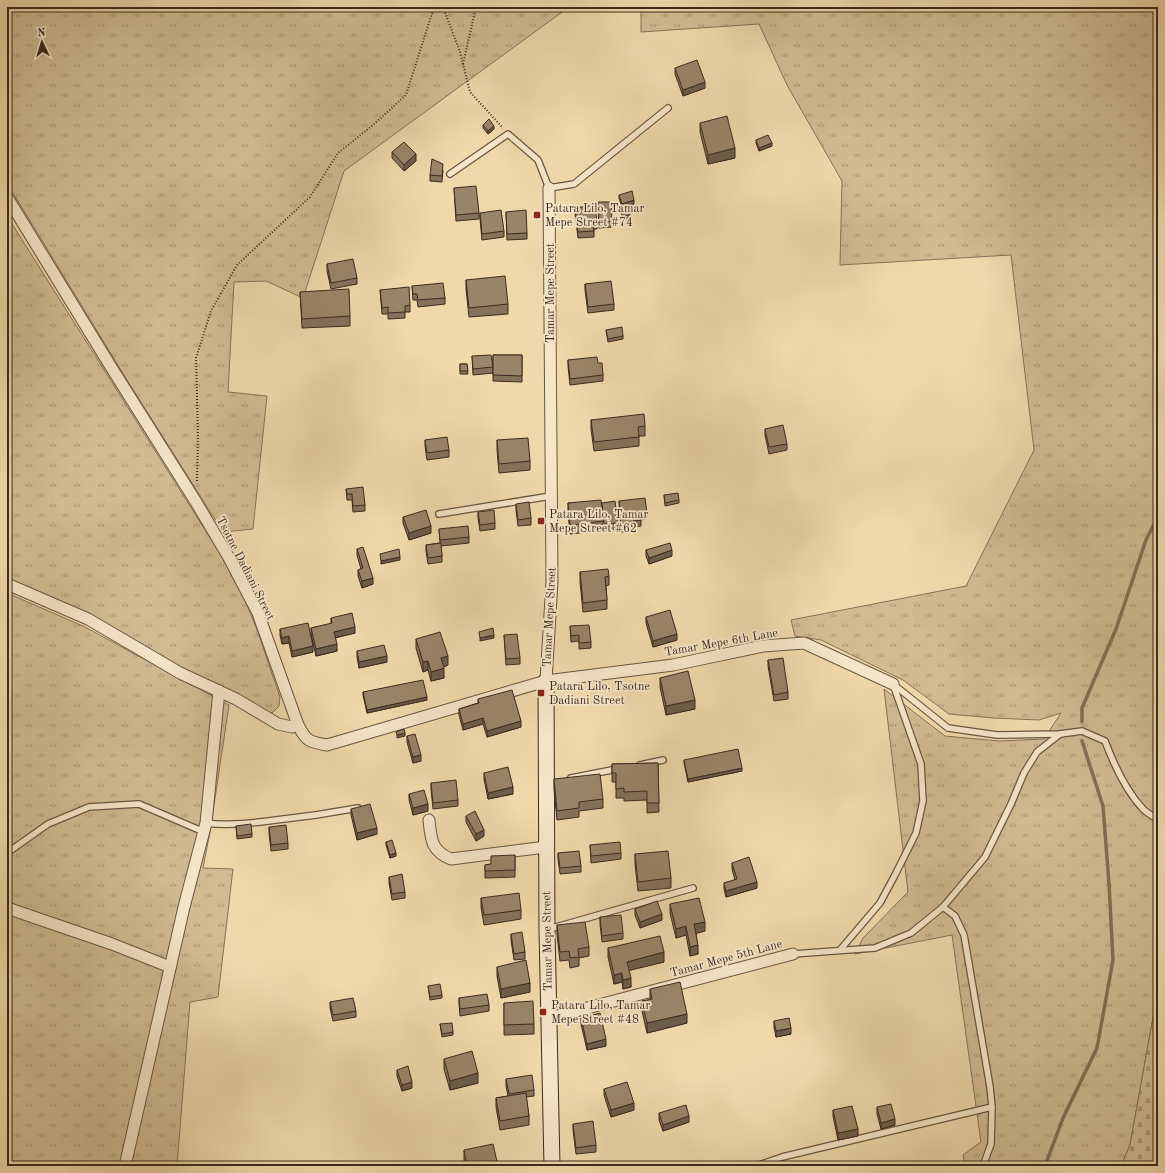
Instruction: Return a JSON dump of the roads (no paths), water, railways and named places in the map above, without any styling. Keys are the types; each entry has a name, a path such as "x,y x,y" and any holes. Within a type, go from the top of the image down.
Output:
{"street":[{"name":"Tamar Mepe Street","path":"549,188 552,582 546,681 551,782 546,847 552,1166"},
{"name":"Tsotne Dadiani Street","path":"7,196 228,556 258,613 298,725 304,736 312,742 327,745 546,681"},
{"path":"7,584 88,620 180,673 219,691 278,724 292,727 298,725"},
{"name":"Tamar Mepe 6th Lane","path":"546,681 673,664 763,646 804,643 893,684"},
{"path":"125,1166 184,907 205,827 219,691"},
{"path":"429,820 433,844 443,855 451,858 546,847"},
{"path":"7,908 112,944 170,967"},
{"name":"Tamar Mepe 5th Lane","path":"549,1018 793,954"}],"lane":[{"path":"450,174 508,134 538,160 549,188 574,184 668,108"},
{"path":"439,514 551,496"},
{"path":"893,684 948,728 997,735 1060,734 1082,731 1105,741 1113,761 1126,786 1143,810 1158,820"},
{"path":"840,950 880,903 916,833 923,800 921,764 893,684"},
{"path":"793,954 875,948 911,934 944,907 985,857 1011,804 1024,773 1037,752 1060,734"},
{"path":"632,766 663,760"},
{"path":"562,780 624,768"},
{"path":"7,853 48,824 89,807 139,804 205,827 314,816 361,808"},
{"path":"547,930 693,888"},
{"path":"944,907 954,916 964,935 990,1087 992,1107 991,1144 983,1166"},
{"path":"756,1166 782,1157 992,1107"}],"waterway":[{"path":"1082,722 1082,708 1116,629 1146,540 1158,516"},
{"path":"1045,1166 1063,1118 1097,1048 1113,960 1103,806 1082,741"}],"place":[{"name":"Patara Lilo, Tamar Mepe Street #74","path":"537,215"},
{"name":"Patara Lilo, Tamar Mepe Street #62","path":"541,521"},
{"name":"Patara Lilo, Tsotne Dadiani Street","path":"541,693"},
{"name":"Patara Lilo, Tamar Mepe Street #48","path":"543,1012"}]}
